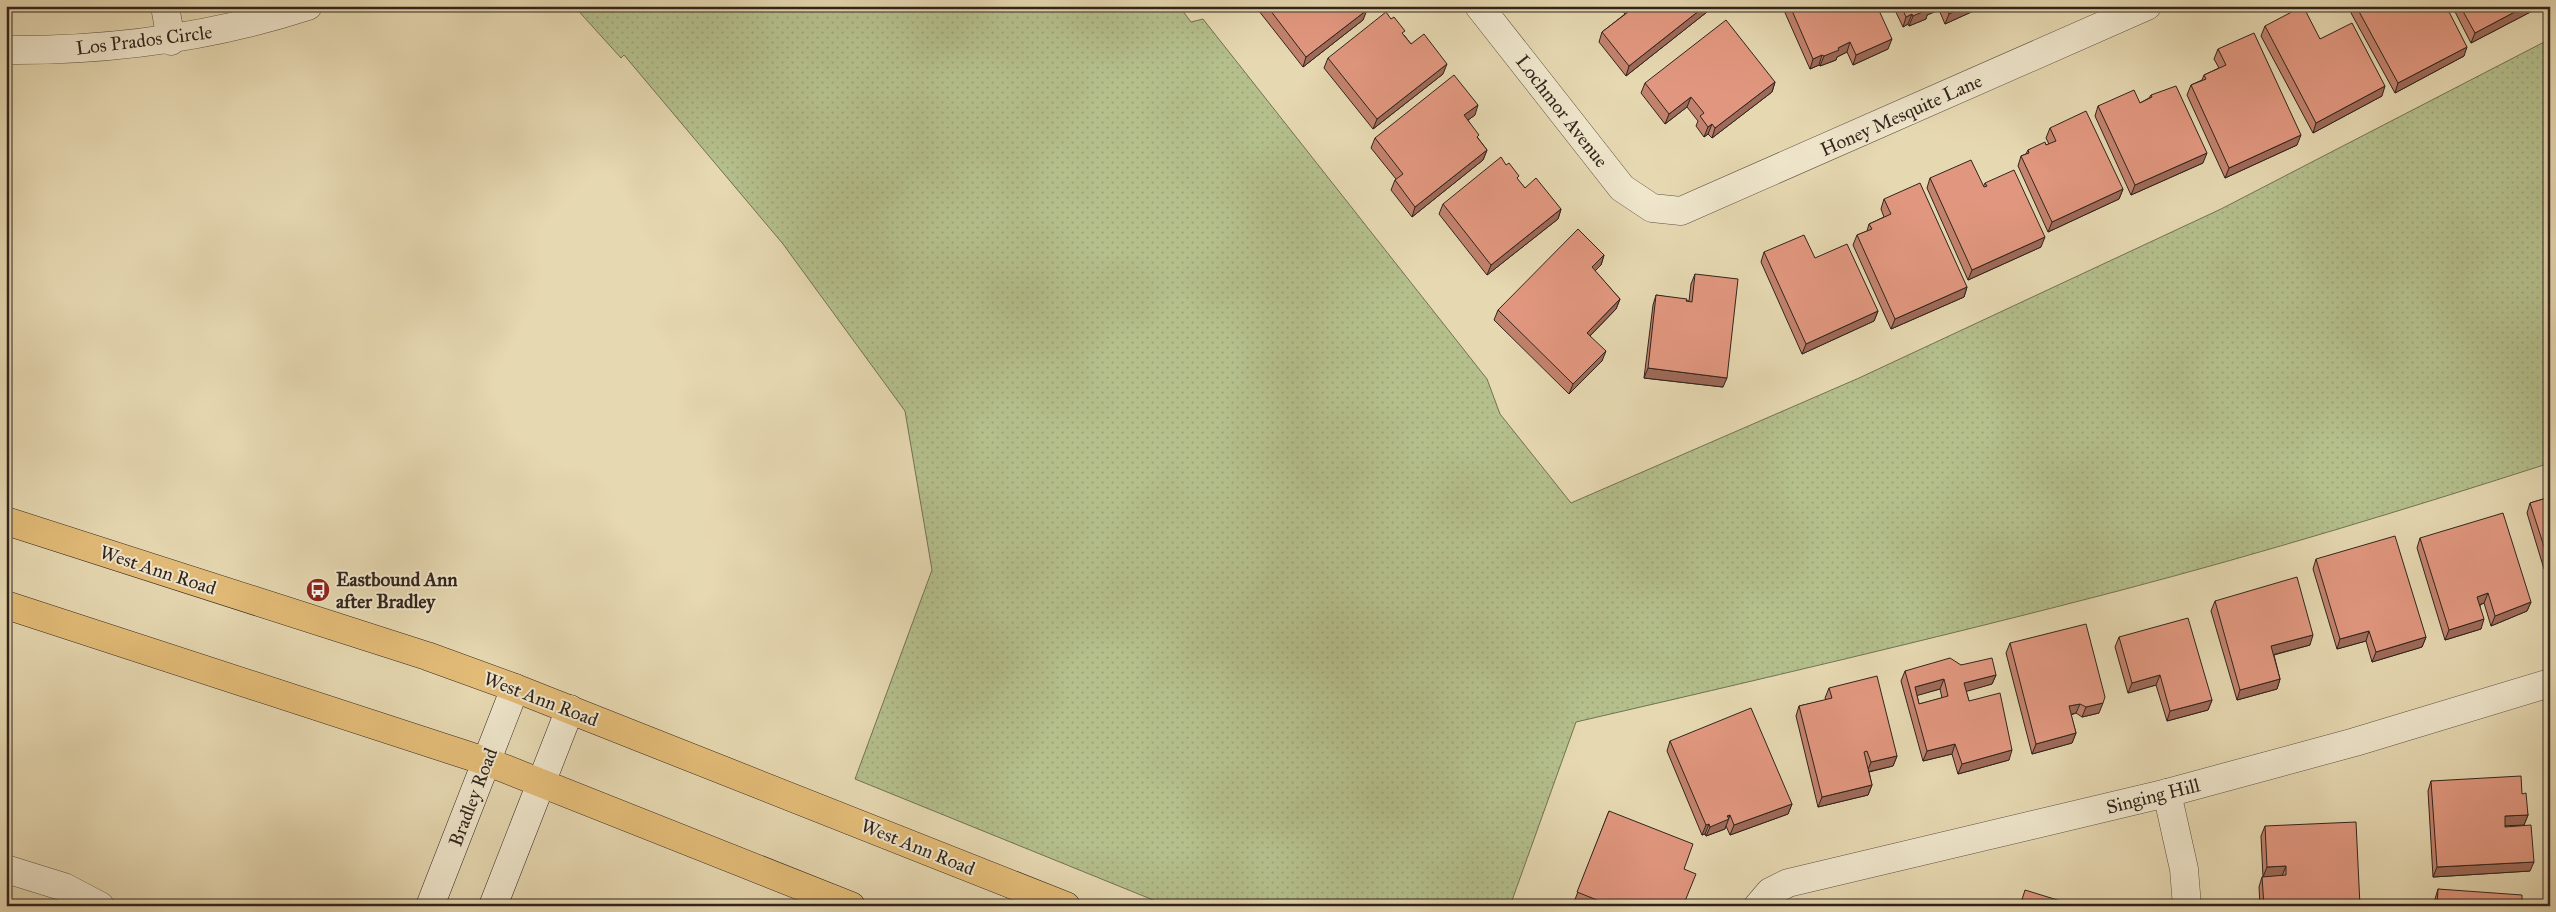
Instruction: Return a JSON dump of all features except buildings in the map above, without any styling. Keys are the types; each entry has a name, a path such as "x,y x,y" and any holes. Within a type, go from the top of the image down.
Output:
{"main road":[{"name":"West Ann Road","path":"6,521 427,656 570,709 1066,906"},
{"path":"6,605 488,762 851,906"}],"street":[{"path":"164,6 171,41"},
{"name":"Los Prados Circle","path":"6,50 88,50 171,41 268,19 308,6"},
{"name":"Lochmor Avenue","path":"1479,6 1622,188 1652,208"},
{"name":"Honey Mesquite Lane","path":"1652,208 1681,211 2147,6"},
{"name":"Singing Hill","path":"1758,906 1770,892 1788,883 2168,793 2355,742 2550,683"},
{"name":"Bradley Road","path":"430,906 488,762 515,688"},
{"path":"493,906 570,709"},
{"path":"2168,793 2184,869 2187,906"},
{"path":"6,868 64,887 100,906"}],"green space":[{"path":"574,6 1179,6 1191,22 1203,19 1487,379 1500,414 1571,503 1859,378 2221,209 2550,39 2550,463 2335,530 2118,591 1915,642 1576,722 1510,906 1168,906 855,779 932,570 905,411 783,244 624,55 621,58"}],"place":[{"name":"Eastbound Ann after Bradley","path":"318,590"}]}
